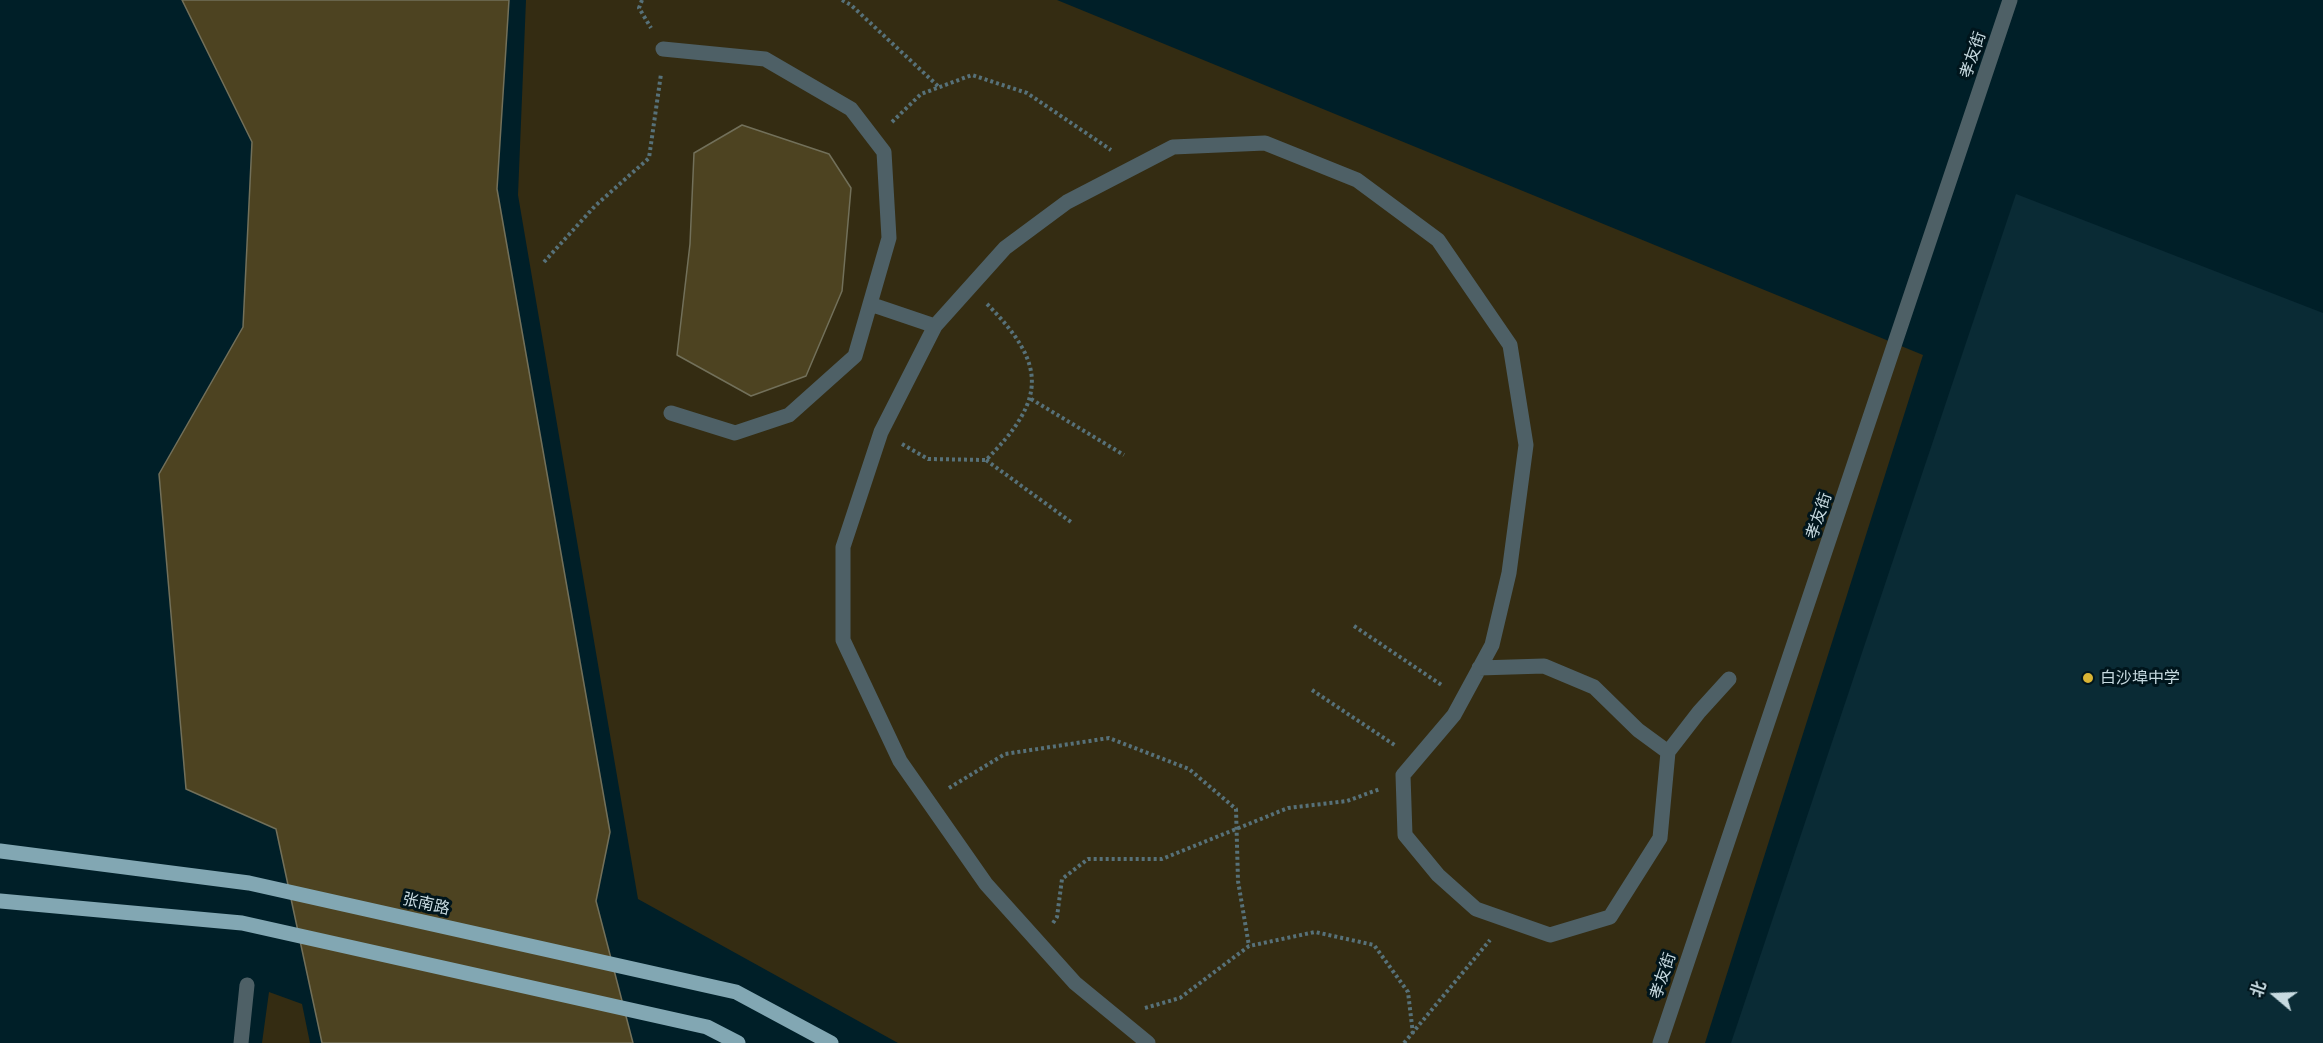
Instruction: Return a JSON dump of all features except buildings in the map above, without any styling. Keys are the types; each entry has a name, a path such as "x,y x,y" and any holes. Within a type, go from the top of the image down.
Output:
{"main road":[{"name":"张南路","path":"0,851 249,883 736,992 831,1043"},
{"path":"0,901 242,923 707,1027 738,1043"}],"street":[{"name":"孝友街","path":"1660,1043 2010,0"},
{"path":"663,49 765,59 851,109 884,152 889,238 855,356 789,415 735,433 671,413"},
{"path":"1148,1043 1075,983 986,884 900,761 843,640 843,547 881,432 935,326 1005,248 1058,209 1173,147 1265,143 1357,180 1438,240 1510,345 1526,444 1509,573 1492,645 1454,715 1403,775 1405,835 1438,875 1476,909 1550,935 1610,918 1660,838 1668,752 1699,712 1729,679"},
{"path":"870,304 935,326"},
{"path":"1479,668 1544,666 1594,687 1638,730 1668,752"},
{"path":"241,1043 247,985"}],"path":[{"path":"544,262 595,206 649,158 661,89 663,49 639,8 642,0"},
{"path":"842,0 851,5 939,87"},
{"path":"874,138 921,94 972,75 1027,93 1135,166"},
{"path":"971,286 1000,316 1030,360 1031,399 1011,435 986,460"},
{"path":"1031,399 1124,455"},
{"path":"881,432 928,459 986,460 1071,522"},
{"path":"1354,626 1462,699"},
{"path":"1312,690 1416,759"},
{"path":"927,800 1005,754 1109,738 1189,769 1236,809 1238,881 1249,946"},
{"path":"1039,943 1057,917 1062,879 1088,859 1162,859 1288,808 1347,801 1380,789 1403,775"},
{"path":"1404,1043 1507,920"},
{"path":"1116,1017 1180,999 1249,946 1316,932 1374,945 1408,992 1413,1034"}],"shaded area":[{"path":"182,0 509,0 497,189 610,832 596,901 633,1043 322,1043 276,829 186,789 159,474 243,327 252,142"},
{"path":"526,0 1057,0 1923,355 1705,1043 898,1043 638,899 518,195"},
{"path":"742,125 829,154 851,188 842,291 806,376 751,396 677,355 690,244 694,153"},
{"name":"白沙埠中学","path":"2016,194 2323,313 2323,1043 1731,1043"},
{"path":"269,992 302,1004 310,1043 262,1043"}],"place":[{"name":"白沙埠中学","path":"2088,678"}]}
